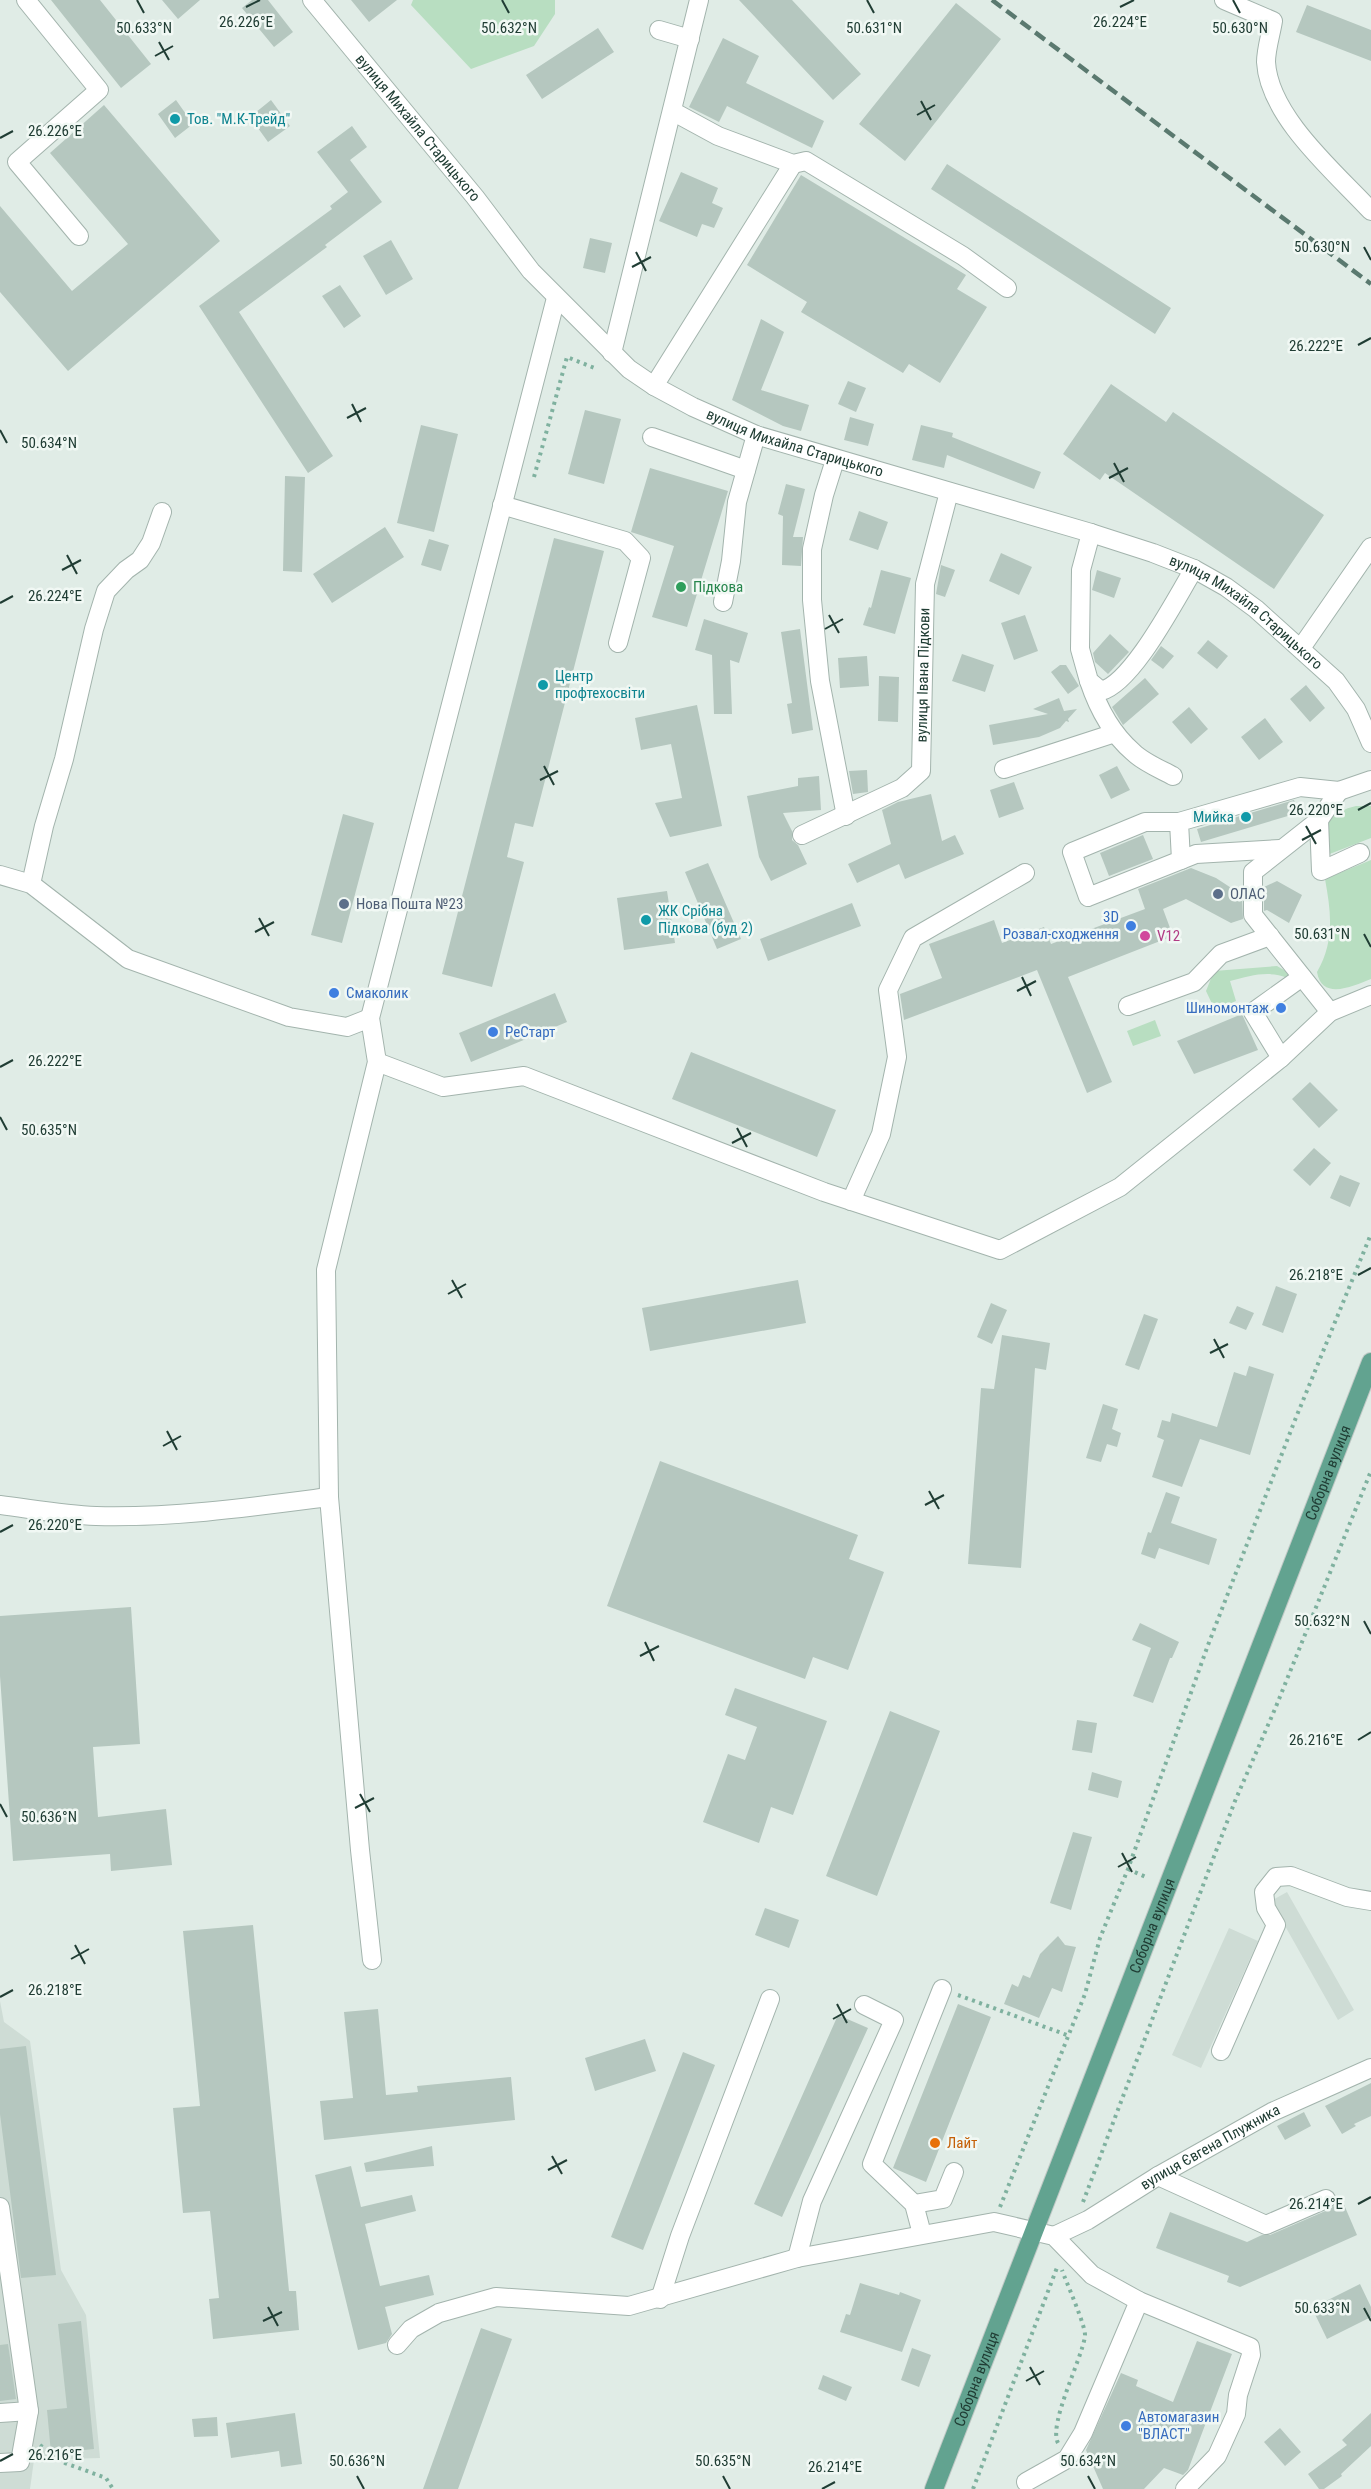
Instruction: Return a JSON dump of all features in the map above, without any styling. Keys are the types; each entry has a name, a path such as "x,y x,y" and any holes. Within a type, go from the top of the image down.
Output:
{"main road":[{"name":"Соборна вулиця","path":"934,2489 1371,1362"}],"street":[{"path":"26,0 99,90 17,162 79,236"},
{"name":"вулиця Михайла Старицького","path":"312,0 475,197 531,271 555,298 629,369 654,386 693,407 756,435 835,460 1091,533 1194,569 1226,586 1301,648 1336,681 1356,709 1371,743"},
{"path":"612,353 699,0"},
{"path":"1224,0 1273,21 1266,62 1271,84 1281,108 1306,140 1371,211"},
{"path":"659,30 690,39"},
{"path":"672,111 718,136 793,164 806,161 963,256 1007,288"},
{"path":"654,386 793,164"},
{"path":"372,1960 329,1497 326,1270 377,1062 370,1018 555,298"},
{"path":"723,602 731,561 737,502 756,435"},
{"path":"652,437 746,470"},
{"path":"835,460 824,495 812,549 812,600 820,681 846,816"},
{"name":"вулиця Івана Підкови","path":"802,835 902,788 921,771 925,584 949,492"},
{"path":"502,505 625,541 641,558 618,643"},
{"path":"31,884 44,826 64,759 94,629 106,591 126,570 140,560 151,543 162,512"},
{"path":"1091,533 1081,570 1079,606 1080,649 1089,681 1097,704 1115,733 1134,754 1173,777"},
{"path":"1301,648 1371,547"},
{"path":"1089,681 1101,690 1111,688 1125,675 1159,629 1194,569"},
{"path":"1004,769 1115,733"},
{"path":"1280,849 1196,855 1089,897 1072,852 1145,822 1179,822 1300,787 1339,791 1371,780"},
{"path":"1330,1012 1253,915 1253,872 1319,820 1339,791"},
{"path":"1319,820 1321,871 1360,853"},
{"path":"1179,822 1181,860"},
{"path":"851,1201 881,1134 897,1057 888,990 913,938 1025,873"},
{"path":"0,875 31,884 128,959 289,1017 347,1027 370,1018"},
{"path":"1128,1006 1194,982 1221,954 1270,936"},
{"path":"1281,1058 1253,1012 1302,977"},
{"path":"377,1062 443,1087 524,1076 851,1201 1000,1250 1120,1187 1281,1058 1330,1012 1371,995"},
{"path":"0,1505 94,1516 150,1515 234,1509 329,1497"},
{"path":"1221,2051 1276,1925 1266,1908 1264,1892 1276,1877 1291,1876 1347,1898 1371,1901"},
{"path":"922,2234 914,2204 872,2164 942,1989"},
{"path":"660,2300 680,2236 770,1999"},
{"path":"797,2258 812,2201 894,2020 864,2005"},
{"name":"вулиця Євгена Плужника","path":"1054,2236 1272,2112 1371,2068"},
{"path":"914,2204 943,2199 954,2172"},
{"path":"1158,2176 1266,2225 1326,2199"},
{"path":"0,2207 29,2411 20,2462 0,2463"},
{"path":"397,2345 411,2329 439,2313 496,2297 629,2307 660,2300 693,2286 797,2258 994,2222 1054,2236 1092,2275 1139,2301 1250,2347 1251,2355 1238,2395 1236,2414 1217,2456 1185,2489"},
{"path":"1026,2481 1067,2459 1083,2433 1139,2301"},
{"path":"0,2413 29,2411"}],"path":[{"path":"534,477 567,357 597,369"},
{"path":"994,2222 1085,1994 1100,1938 1128,1869 1212,1635 1295,1420 1371,1234"},
{"path":"1073,2227 1235,1801 1275,1709 1371,1471"},
{"path":"1128,1869 1148,1878"},
{"path":"942,1989 1067,2035"},
{"path":"973,2489 1059,2263 1085,2334 1056,2429 1055,2438 1067,2459"},
{"path":"25,2434 65,2463 106,2478 113,2489"}],"shaded area":[{"path":"1287,1892 1354,2010 1338,2020 1271,1901"},
{"path":"1229,1928 1258,1941 1201,2068 1172,2055"},
{"path":"0,2001 4,2022 30,2041 61,2270 86,2315 100,2458 34,2460 30,2489 0,2489"}],"green space":[{"path":"413,0 555,0 555,14 534,46 471,69 411,5"},
{"path":"1356,806 1371,806 1371,838 1327,855 1323,841 1326,824 1339,812"},
{"path":"1371,860 1371,979 1347,988 1332,989 1320,981 1317,972 1329,938 1330,915 1325,879"},
{"path":"1277,966 1289,973 1288,978 1266,974 1230,981 1236,1001 1215,1010 1206,991 1214,971"},
{"path":"1155,1020 1161,1036 1133,1046 1127,1031"}],"building":[{"path":"51,0 100,0 151,64 121,88"},
{"path":"162,0 200,0 178,19"},
{"path":"252,0 268,0 293,32 274,47 242,8"},
{"path":"351,0 397,0 369,22"},
{"path":"739,0 792,0 861,74 833,100"},
{"path":"956,3 1001,39 905,161 859,124"},
{"path":"1307,5 1371,30 1371,61 1296,32"},
{"path":"598,28 614,52 542,99 526,75"},
{"path":"723,38 759,56 746,83 824,121 812,148 727,106 719,122 689,107"},
{"name":"Тов. \"М.К-Трейд\"","path":"176,100 193,124 175,138 158,114"},
{"path":"271,100 290,126 268,142 250,117"},
{"path":"104,105 220,241 68,371 0,292 0,206 72,291 128,244 50,153"},
{"path":"352,126 367,147 350,160 382,202 325,245 327,247 239,312 333,456 308,473 199,306 332,209 330,206 348,192 317,152"},
{"path":"947,164 1171,308 1155,334 931,189"},
{"path":"681,172 718,188 712,203 723,208 714,228 702,224 697,237 659,221"},
{"path":"801,175 966,275 957,289 987,307 940,383 909,364 903,373 801,312 807,302 747,265"},
{"path":"590,238 612,243 605,273 583,268"},
{"path":"391,240 413,279 386,295 363,256"},
{"path":"340,285 361,316 344,328 322,296"},
{"path":"761,319 784,332 761,390 809,405 801,431 783,426 732,400"},
{"path":"848,381 866,388 856,412 838,404"},
{"path":"1111,384 1166,422 1173,412 1324,515 1274,589 1105,473 1100,480 1063,454"},
{"path":"585,410 621,419 604,484 568,474"},
{"path":"850,417 874,424 868,446 844,440"},
{"path":"421,425 458,434 434,532 397,523"},
{"path":"921,425 953,433 952,437 1041,472 1034,489 947,455 944,468 912,460"},
{"name":"Підкова","path":"650,468 728,491 687,627 652,617 674,546 631,532"},
{"path":"285,476 305,477 302,572 283,571"},
{"path":"786,484 805,489 793,537 803,537 801,566 782,565 783,516 778,514"},
{"path":"859,511 888,522 878,550 849,540"},
{"path":"385,527 404,557 332,603 313,574"},
{"name":"Центр профтехосвіти","path":"554,538 604,551 533,827 515,823 507,857 524,862 492,987 442,974"},
{"path":"429,539 449,545 441,571 421,565"},
{"path":"1001,553 1032,567 1019,595 989,581"},
{"path":"941,565 955,570 945,597 936,594"},
{"path":"881,570 911,578 895,634 863,625 869,607 871,608"},
{"path":"1097,570 1121,578 1114,598 1092,590"},
{"path":"1025,615 1038,651 1014,660 1001,623"},
{"path":"704,619 748,633 739,663 730,660 732,714 714,714 712,655 695,650"},
{"path":"800,629 813,730 792,734 787,704 792,703 781,632"},
{"path":"1110,634 1129,652 1108,674 1095,662 1093,653"},
{"path":"1208,640 1228,656 1217,669 1197,653"},
{"path":"1161,646 1174,656 1163,669 1151,660"},
{"path":"962,654 994,665 985,692 952,681"},
{"path":"867,656 869,686 840,688 838,658"},
{"path":"1060,665 1066,665 1079,686 1068,694 1051,672"},
{"path":"879,676 899,677 898,722 878,721"},
{"path":"1145,678 1159,694 1123,725 1112,707"},
{"path":"1306,685 1325,708 1310,722 1290,699"},
{"path":"1059,698 1064,711 1077,709 1068,719 1069,722 1066,721 1060,728 1039,737 993,745 989,725 1048,714 1033,709"},
{"path":"697,705 722,826 670,837 655,803 682,798 671,744 641,750 635,718"},
{"path":"1189,707 1208,729 1191,744 1172,722"},
{"path":"1265,718 1283,742 1259,760 1241,737"},
{"path":"1117,766 1130,790 1111,799 1099,775"},
{"path":"867,770 868,792 853,794 849,771"},
{"path":"819,776 821,810 783,813 792,831 792,840 798,845 807,864 771,881 759,857 747,796 798,786 798,778"},
{"path":"1014,782 1024,809 999,818 990,790"},
{"path":"931,794 942,841 955,835 964,854 905,879 899,864 857,883 848,864 891,844 882,810 898,802"},
{"name":"Мийка","path":"1294,800 1298,813 1201,842 1197,829"},
{"path":"343,814 374,823 342,943 311,935"},
{"path":"1143,835 1153,859 1109,876 1100,853"},
{"path":"708,863 741,939 717,949 685,872"},
{"path":"1191,868 1216,878 1242,895 1243,919 1231,923 1186,899 1163,909 1173,936 1068,977 1112,1082 1087,1093 1037,970 904,1020 900,994 942,978 929,944 994,920 1002,943 1044,927 1051,944 1145,909 1138,889"},
{"path":"1277,881 1302,895 1289,923 1267,910 1264,911 1264,887"},
{"name":"ЖК Срібна Підкова (буд 2)","path":"667,891 675,943 624,950 617,898"},
{"path":"852,903 861,926 768,961 760,939"},
{"path":"555,993 567,1022 471,1062 459,1033"},
{"path":"1242,1014 1258,1050 1194,1074 1177,1041"},
{"path":"691,1052 836,1110 817,1157 672,1099"},
{"path":"1310,1082 1338,1110 1319,1128 1292,1099"},
{"path":"1314,1148 1331,1163 1310,1186 1293,1170"},
{"path":"1340,1175 1360,1183 1350,1207 1330,1198"},
{"path":"798,1280 806,1323 650,1351 642,1308"},
{"path":"1276,1286 1297,1294 1283,1333 1262,1325"},
{"path":"991,1303 1007,1310 992,1344 977,1337"},
{"path":"1237,1306 1254,1313 1246,1330 1229,1323"},
{"path":"1144,1314 1158,1319 1139,1370 1125,1365"},
{"path":"1002,1335 1050,1343 1046,1370 1035,1368 1021,1568 968,1564 981,1388 994,1389"},
{"path":"1249,1366 1274,1374 1250,1455 1200,1439 1182,1487 1152,1477 1164,1440 1157,1437 1162,1420 1170,1422 1172,1413 1217,1427 1234,1372 1246,1376"},
{"path":"1103,1404 1118,1409 1112,1429 1121,1433 1117,1447 1107,1444 1101,1462 1086,1458"},
{"path":"660,1461 858,1535 849,1559 884,1572 848,1670 813,1657 805,1679 607,1606"},
{"path":"1166,1492 1180,1497 1171,1523 1217,1539 1209,1565 1159,1548 1155,1559 1141,1554"},
{"path":"131,1607 140,1744 93,1747 98,1817 166,1809 172,1865 111,1871 110,1854 13,1861 0,1676 0,1616"},
{"path":"1140,1623 1179,1642 1170,1658 1153,1703 1133,1696 1151,1648 1132,1640"},
{"path":"735,1688 827,1721 793,1815 771,1807 759,1843 703,1822 728,1754 745,1760 757,1727 725,1715"},
{"path":"890,1711 940,1731 877,1896 826,1876"},
{"path":"1077,1720 1097,1723 1092,1753 1072,1750"},
{"path":"1092,1772 1122,1781 1118,1798 1088,1790"},
{"path":"1073,1832 1092,1837 1071,1910 1050,1903"},
{"path":"765,1908 799,1920 789,1948 755,1935"},
{"path":"253,1925 289,2291 296,2291 299,2330 213,2339 209,2299 219,2298 210,2211 183,2213 173,2108 200,2106 183,1931"},
{"path":"1058,1936 1065,1945 1076,1947 1062,1992 1052,1988 1039,2018 1004,2004 1012,1984 1018,1987 1023,1975 1030,1978 1040,1954"},
{"path":"958,2004 991,2017 926,2182 893,2168"},
{"path":"378,2009 386,2095 418,2092 417,2086 511,2077 515,2120 324,2140 320,2101 353,2098 344,2012"},
{"path":"838,2015 868,2028 782,2217 754,2204"},
{"path":"645,2039 656,2071 595,2091 585,2058"},
{"path":"26,2046 56,2275 21,2278 0,2114 0,2049"},
{"path":"683,2052 715,2065 643,2250 611,2237"},
{"path":"1371,2083 1371,2116 1354,2124 1356,2126 1342,2134 1325,2106"},
{"path":"1304,2112 1311,2126 1285,2140 1277,2126"},
{"path":"432,2146 434,2166 366,2172 364,2163"},
{"path":"351,2166 361,2207 412,2195 416,2211 365,2224 380,2286 429,2275 434,2295 385,2307 392,2334 386,2343 358,2350 315,2175"},
{"path":"1342,2200 1357,2235 1240,2287 1227,2282 1229,2276 1156,2248 1170,2212 1247,2242 1262,2235 1270,2235 1330,2209"},
{"path":"860,2283 899,2295 900,2292 921,2300 902,2352 840,2332 846,2314 850,2315"},
{"path":"1360,2284 1371,2307 1371,2317 1327,2339 1312,2308"},
{"path":"81,2321 94,2449 51,2453 47,2410 67,2408 58,2324"},
{"path":"481,2328 512,2339 458,2489 423,2489"},
{"path":"1197,2341 1232,2354 1188,2470 1183,2475 1164,2468 1144,2489 1103,2489 1086,2450 1121,2373 1138,2380 1136,2386 1173,2402"},
{"path":"8,2344 16,2399 0,2401 0,2345"},
{"path":"912,2348 931,2355 919,2387 901,2380"},
{"path":"823,2375 852,2387 846,2401 818,2389"},
{"path":"295,2413 302,2464 281,2467 279,2451 231,2458 226,2423"},
{"path":"1371,2413 1371,2446 1341,2474 1342,2476 1324,2489 1319,2489 1308,2474 1347,2445 1342,2440"},
{"path":"217,2417 218,2436 194,2437 192,2419"},
{"path":"1280,2428 1301,2452 1285,2466 1264,2442"}],"railway":[{"path":"992,0 1371,284"}],"place":[{"name":"Тов. \"М.К-Трейд\"","path":"175,119"},
{"name":"Підкова","path":"681,587"},
{"name":"Центр профтехосвіти","path":"543,685"},
{"name":"Мийка","path":"1246,817"},
{"name":"ОЛАС","path":"1218,894"},
{"name":"Нова Пошта №23","path":"344,904"},
{"name":"ЖК Срібна Підкова (буд 2)","path":"646,920"},
{"name":"3D Розвал-сходження","path":"1131,926"},
{"name":"V12","path":"1145,936"},
{"name":"Смаколик","path":"334,993"},
{"name":"Шиномонтаж","path":"1281,1008"},
{"name":"РеСтарт","path":"493,1032"},
{"name":"Лайт","path":"935,2143"},
{"name":"Автомагазин \"ВЛАСТ\"","path":"1126,2426"}]}
